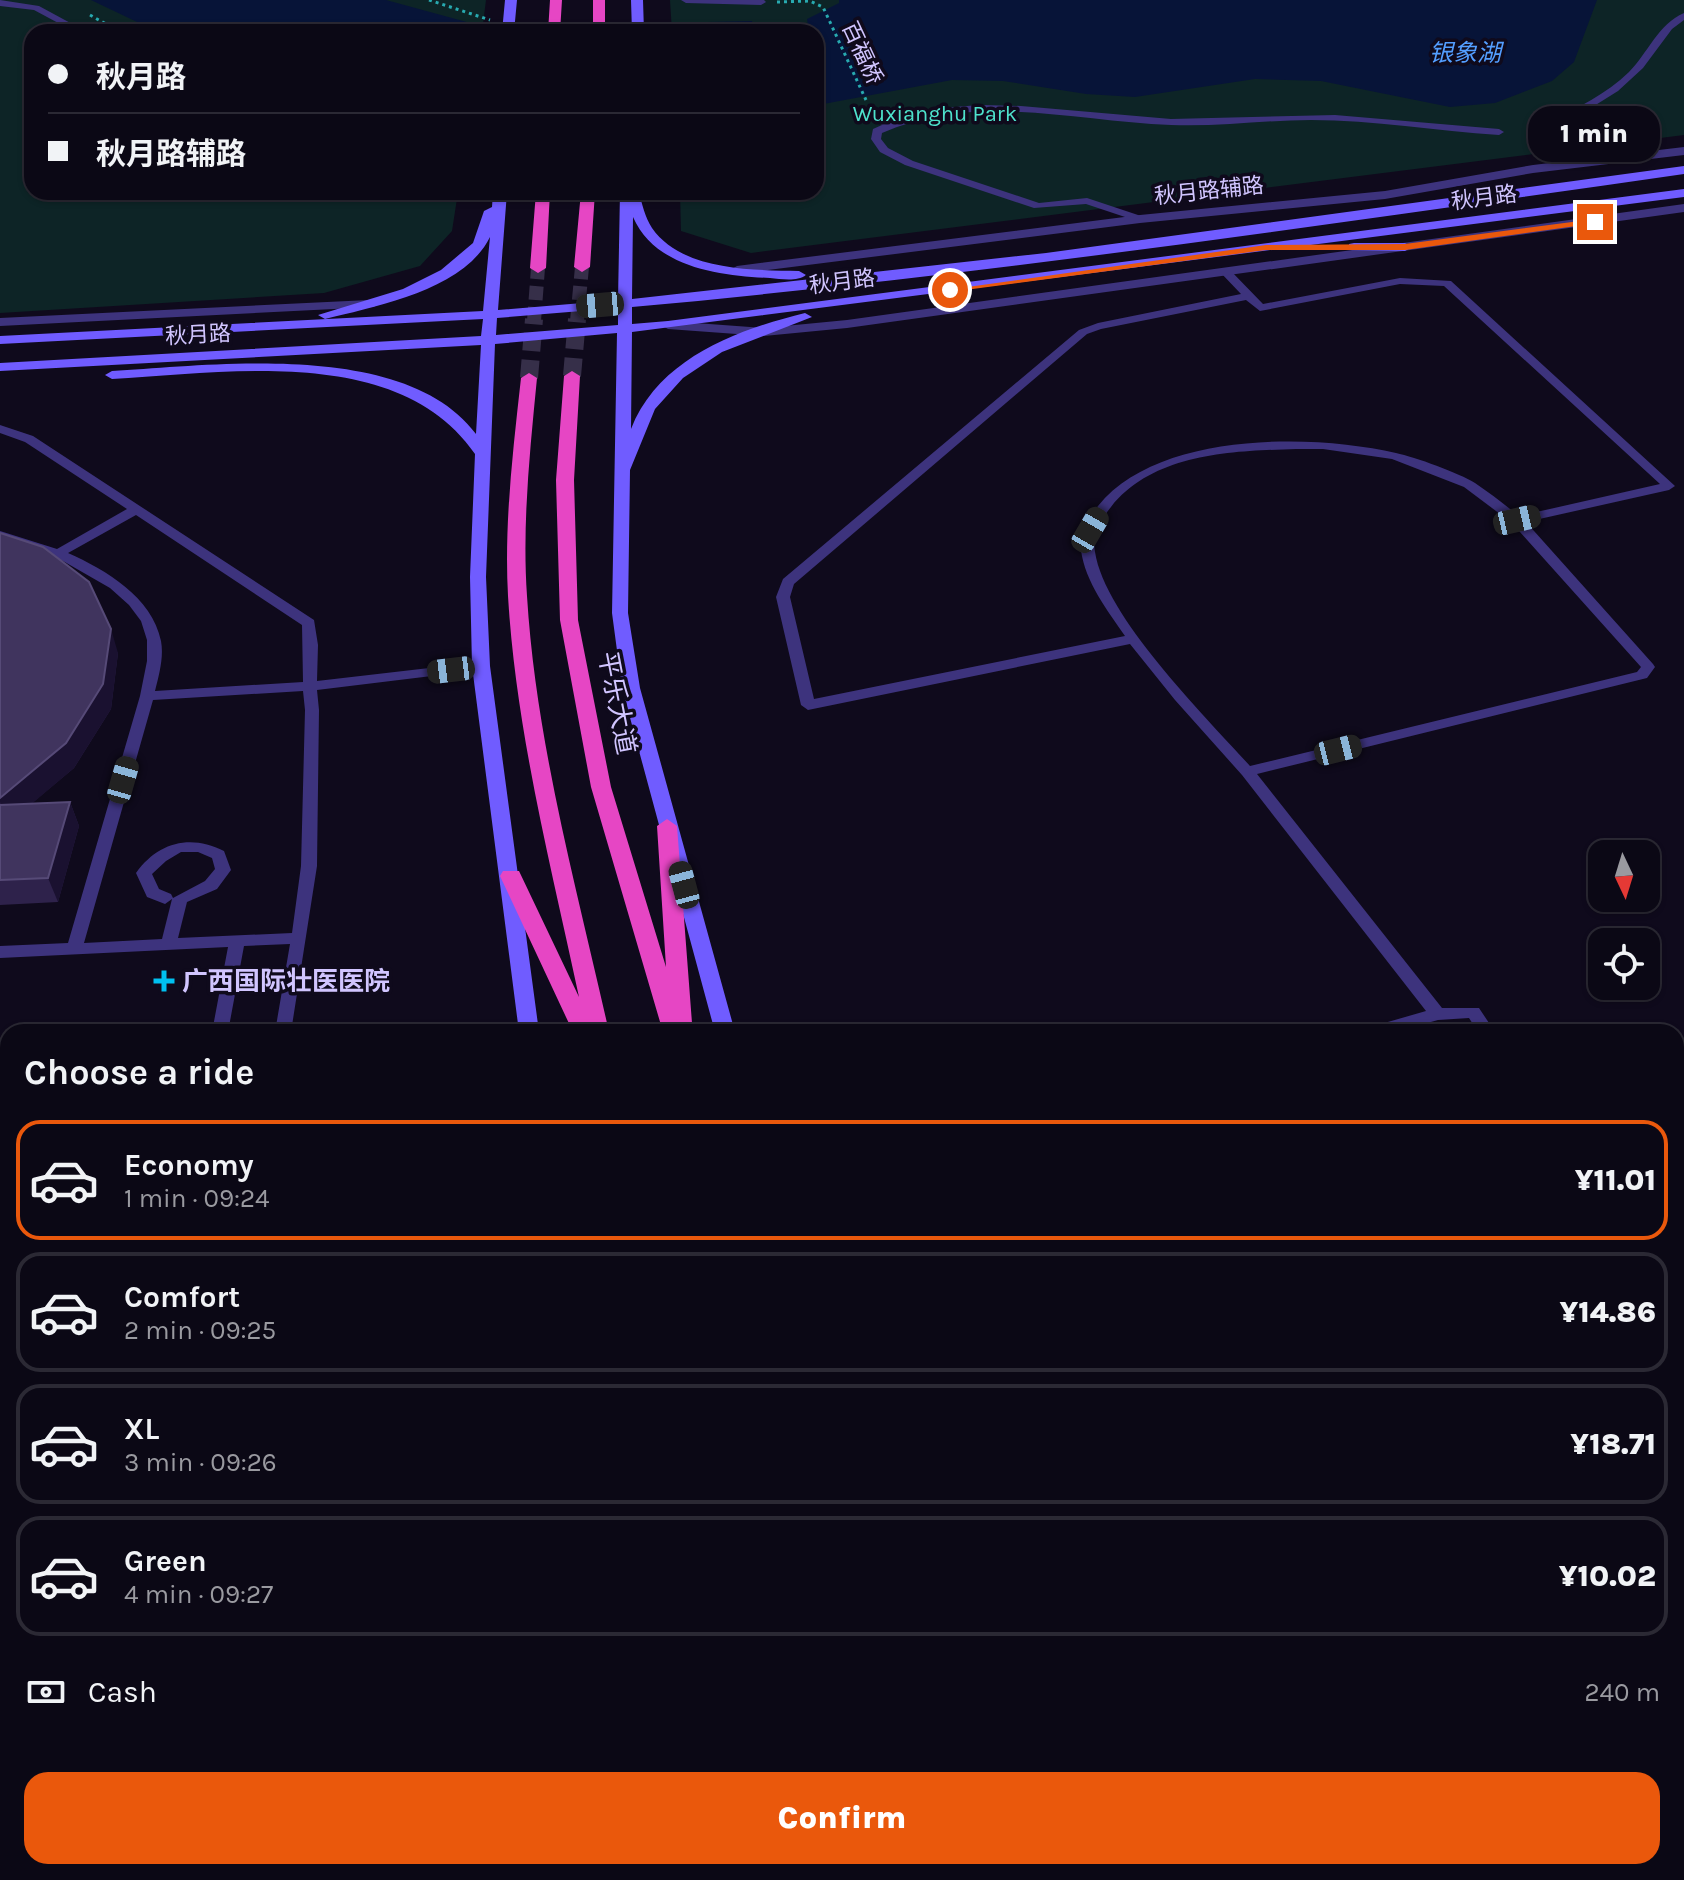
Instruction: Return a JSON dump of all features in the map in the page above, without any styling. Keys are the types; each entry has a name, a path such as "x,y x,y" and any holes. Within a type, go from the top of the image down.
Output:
{"highway":[{"path":"554,24 556,0"},
{"path":"599,0 599,24"},
{"path":"538,268 542,200"},
{"path":"582,267 587,200"},
{"name":"平乐大道","path":"572,376 565,480 569,620 601,787 672,1024"},
{"path":"529,378 518,481 520,624 546,788 596,1024"},
{"path":"667,826 680,1024"},
{"path":"511,876 580,1024"}],"main road":[{"path":"509,24 511,0"},
{"path":"637,0 638,24"},
{"name":"秋月路","path":"0,340 492,314 627,303 1302,225 1684,170"},
{"name":"秋月路","path":"0,369 488,340 668,325 1684,193"},
{"path":"262,327 369,304 437,278 460,264 480,243 496,200"},
{"path":"499,200 488,340 478,577 481,666 528,1024"},
{"path":"629,200 619,485 620,613 631,688 723,1024"},
{"path":"633,200 647,232 668,249 704,263 737,270 855,278"},
{"path":"1551,211 1565,226"},
{"path":"1266,247 1405,247"},
{"path":"619,485 646,410 664,386 685,366 715,349 855,302"},
{"path":"0,369 75,376 303,368 355,374 390,383 440,407 458,422 483,454"}],"street":[{"name":"秋月路辅路","path":"737,270 1140,219 1385,195 1533,169 1684,151"},
{"path":"668,325 764,332 981,308 1684,208"},
{"path":"0,322 369,304"}],"lane":[{"path":"686,0 761,2"},
{"path":"0,3 36,8 67,24"},
{"path":"1553,124 1609,95 1636,71 1667,30 1684,16"},
{"path":"1140,219 1087,201 1038,206 909,163 884,150 876,139 877,131 922,113 1006,110 1174,122 1358,119 1499,132"},
{"path":"871,112 888,125"},
{"path":"1226,272 1260,308 1400,281 1447,283 1669,486 1517,520"},
{"path":"1133,639 808,705 783,597 788,582 1083,332 1098,326 1249,296"},
{"path":"0,429 29,439 309,623 312,640 307,687 312,710 309,866 284,1024"},
{"path":"1247,772 1642,675 1648,667 1645,660 1517,520 1468,484 1423,465 1363,448 1323,445 1248,447 1162,466 1134,479 1106,502 1090,530 1088,552 1104,590 1133,639 1247,772 1438,1014"},
{"path":"59,553 137,509"},
{"path":"0,535 59,553 86,566 140,610 154,637 154,664 147,696 74,949"},
{"path":"147,696 307,687 481,666"},
{"path":"165,898 153,893 144,873 155,859 169,849 189,844 208,847 219,855 223,870 211,885 180,899 169,944"},
{"path":"0,952 299,938"},
{"path":"221,1024 237,941"},
{"path":"1402,1024 1438,1014 1473,1012 1481,1024"}],"path":[{"path":"429,0 494,22"},
{"name":"百福桥","path":"761,2 810,1 823,7 871,112"}],"green space":[{"path":"0,0 486,0 483,24 24,24 24,200 457,200 452,231 420,266 324,293 0,313"},
{"name":"Wuxianghu Park","path":"670,0 1684,0 1684,135 751,253 681,231 680,200 824,200 824,24 672,24"}],"water":[{"path":"91,0 386,0 474,24 141,24"},
{"name":"银象湖","path":"839,0 1597,0 1574,62 1552,81 1495,103 1450,107 1321,81 1255,79 1135,97 1086,94 1003,81 952,80 824,104 824,24 808,24 807,19 839,3"},
{"path":"752,21 752,24 618,24"}],"building":[{"path":"0,533 43,547 89,582 111,629 103,684 66,743 0,798"},
{"path":"70,802 48,878 0,880 0,805"}],"tunnel":[{"path":"577,321 582,267"},
{"path":"534,321 538,268"},
{"path":"529,378 534,319"},
{"path":"572,376 577,319"}],"place":[{"name":"广西国际壮医医院","path":"164,981"}],"route":[{"path":"950,290 1266,247 1405,247 1595,222"}]}
